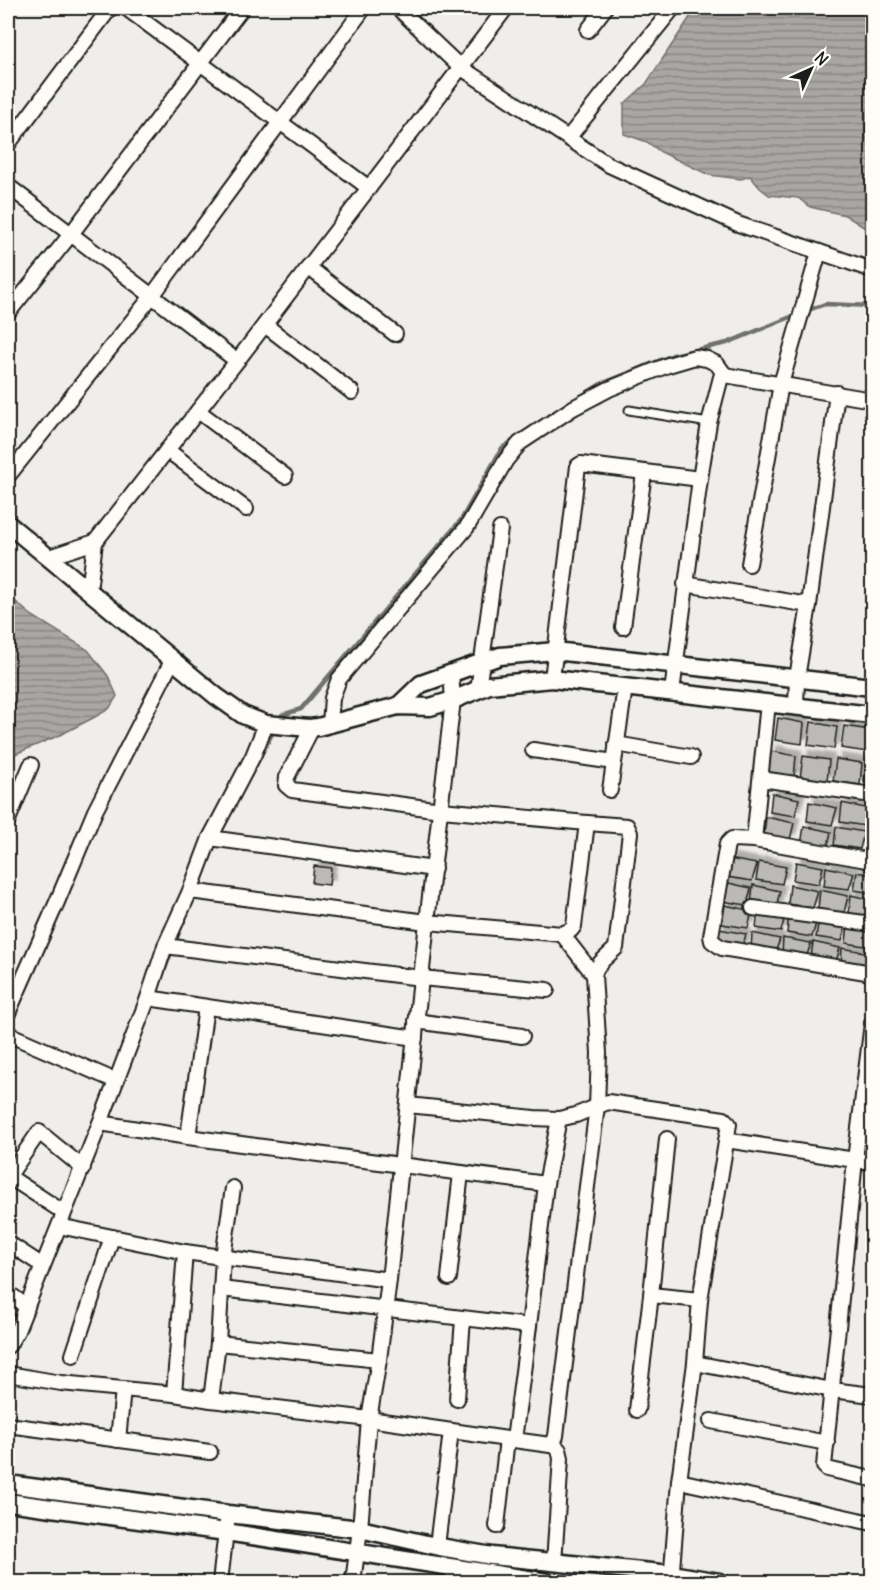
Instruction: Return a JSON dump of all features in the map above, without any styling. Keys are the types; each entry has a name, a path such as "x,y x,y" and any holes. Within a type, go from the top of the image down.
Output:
{"street":[{"path":"8,144 110,8"},
{"path":"126,8 369,188"},
{"path":"8,313 71,234 242,8"},
{"path":"8,476 152,296 364,8"},
{"path":"398,8 460,67 609,165 738,224 873,270"},
{"path":"89,591 95,542 265,325 506,8"},
{"path":"588,30 605,8"},
{"path":"567,138 673,8"},
{"path":"8,186 237,361"},
{"path":"748,564 781,384 819,252"},
{"path":"308,267 395,334"},
{"path":"265,325 352,392"},
{"path":"330,724 332,698 339,679 467,527 506,460 520,443 582,403 609,389 668,365 695,357 717,364 725,375 873,400"},
{"path":"672,692 700,479 720,380 725,375"},
{"path":"796,705 797,678 837,393"},
{"path":"198,411 285,476"},
{"path":"167,450 246,509"},
{"path":"552,679 576,469 581,464 700,479"},
{"path":"623,627 644,473"},
{"path":"8,524 216,696 243,715 269,725 310,728 398,706 430,707 489,685 552,679 873,715"},
{"path":"478,690 500,529"},
{"path":"49,556 95,542"},
{"path":"685,584 809,605"},
{"path":"398,706 421,684 500,656 555,651 873,687"},
{"path":"8,1013 95,811 172,661"},
{"path":"353,1582 358,1552 369,1419 379,1360 402,1166 416,1021 453,700 450,674"},
{"path":"610,790 625,687"},
{"path":"754,840 768,703"},
{"path":"8,1346 17,1331 83,1168 148,998 165,946 190,891 210,838 269,725"},
{"path":"310,728 287,777 286,785 292,790 441,810 627,826 630,833 616,948 601,962 594,975 599,1053 597,1106 556,1436 553,1444"},
{"path":"616,744 691,756"},
{"path":"533,750 614,762"},
{"path":"8,820 31,765"},
{"path":"761,779 873,795"},
{"path":"190,891 427,922 561,934 571,930 576,920 587,823"},
{"path":"210,838 434,869"},
{"path":"873,861 754,840 732,839 727,844 711,936 712,941 722,948 873,973"},
{"path":"753,908 873,924"},
{"path":"561,934 594,975"},
{"path":"165,946 421,978 547,990"},
{"path":"148,998 415,1038"},
{"path":"188,1137 206,1007"},
{"path":"416,1021 522,1036"},
{"path":"873,1023 855,1160 825,1468 873,1479"},
{"path":"8,1034 116,1081"},
{"path":"408,1105 559,1119 608,1102 724,1119 729,1124 700,1300 695,1364 679,1481 671,1578"},
{"path":"497,1526 529,1326 546,1184 559,1119"},
{"path":"100,1123 188,1137 546,1184"},
{"path":"60,1210 8,1176 39,1131 83,1168"},
{"path":"637,1410 667,1139"},
{"path":"726,1140 873,1162"},
{"path":"450,1278 461,1173"},
{"path":"211,1400 218,1343 223,1257 233,1188"},
{"path":"59,1226 184,1252 388,1280"},
{"path":"73,1355 112,1237"},
{"path":"8,1243 37,1262"},
{"path":"174,1394 184,1252"},
{"path":"221,1289 529,1326"},
{"path":"8,1293 27,1307"},
{"path":"651,1295 700,1300"},
{"path":"457,1399 464,1319"},
{"path":"218,1343 379,1360"},
{"path":"695,1364 832,1390 873,1395"},
{"path":"8,1374 61,1383 174,1394 553,1444 559,1450 561,1458 554,1563"},
{"path":"118,1440 123,1389"},
{"path":"711,1421 827,1443"},
{"path":"8,1425 210,1452"},
{"path":"437,1546 451,1431"},
{"path":"679,1481 873,1523"},
{"path":"8,1484 228,1514 360,1529 492,1556 720,1582"},
{"path":"8,1502 358,1552 453,1575 546,1582"},
{"path":"220,1582 228,1514"}],"lane":[{"path":"629,410 710,423"}],"shaded area":[{"path":"696,8 872,8 872,228 865,228 845,215 810,207 798,198 769,195 750,176 741,179 709,175 661,152 647,142 624,134 624,104 646,84"},
{"path":"8,595 31,615 88,650 108,676 117,696 109,709 93,718 8,757"}],"building":[{"path":"778,718 804,723 802,744 775,740"},
{"path":"811,722 837,727 834,749 808,745"},
{"path":"844,726 870,730 867,752 841,748"},
{"path":"771,751 796,756 794,778 767,774"},
{"path":"803,756 829,760 827,782 800,778"},
{"path":"836,759 862,763 860,785 833,781"},
{"path":"867,760 872,761 872,783 864,782"},
{"path":"772,793 799,799 795,816 770,812"},
{"path":"809,802 837,808 832,825 807,821"},
{"path":"842,803 870,809 865,826 840,822"},
{"path":"766,817 794,823 790,840 764,836"},
{"path":"804,826 831,832 827,849 801,845"},
{"path":"836,827 864,832 860,849 834,845"},
{"path":"869,829 872,829 872,848 867,847"},
{"path":"729,859 757,864 752,881 727,877"},
{"path":"759,862 786,867 782,884 756,880"},
{"path":"796,862 823,867 819,884 793,880"},
{"path":"314,866 331,868 329,885 312,883"},
{"path":"826,867 854,873 849,889 824,886"},
{"path":"857,872 872,875 872,893 854,890"},
{"path":"724,882 751,888 747,905 721,901"},
{"path":"753,885 780,891 776,908 751,904"},
{"path":"790,885 818,891 813,908 788,904"},
{"path":"820,890 848,896 844,913 818,909"},
{"path":"851,895 872,900 872,917 849,914"},
{"path":"725,905 752,911 748,928 722,924"},
{"path":"758,910 785,915 781,932 756,928"},
{"path":"789,914 817,920 812,937 787,933"},
{"path":"819,919 846,924 842,941 816,937"},
{"path":"848,924 872,929 871,947 846,943"},
{"path":"719,929 746,934 742,949 717,945"},
{"path":"752,933 780,939 775,953 751,949"},
{"path":"783,938 811,943 806,958 782,954"},
{"path":"813,942 840,948 836,962 811,958"},
{"path":"842,948 870,953 866,968 841,964"}],"waterway":[{"path":"806,311 825,304 872,306"},
{"path":"582,396 601,384 673,355 727,343 798,314"},
{"path":"279,720 282,715 301,709 461,520 502,448 517,438"},
{"path":"250,776 275,728"},
{"path":"161,979 184,919"}]}
